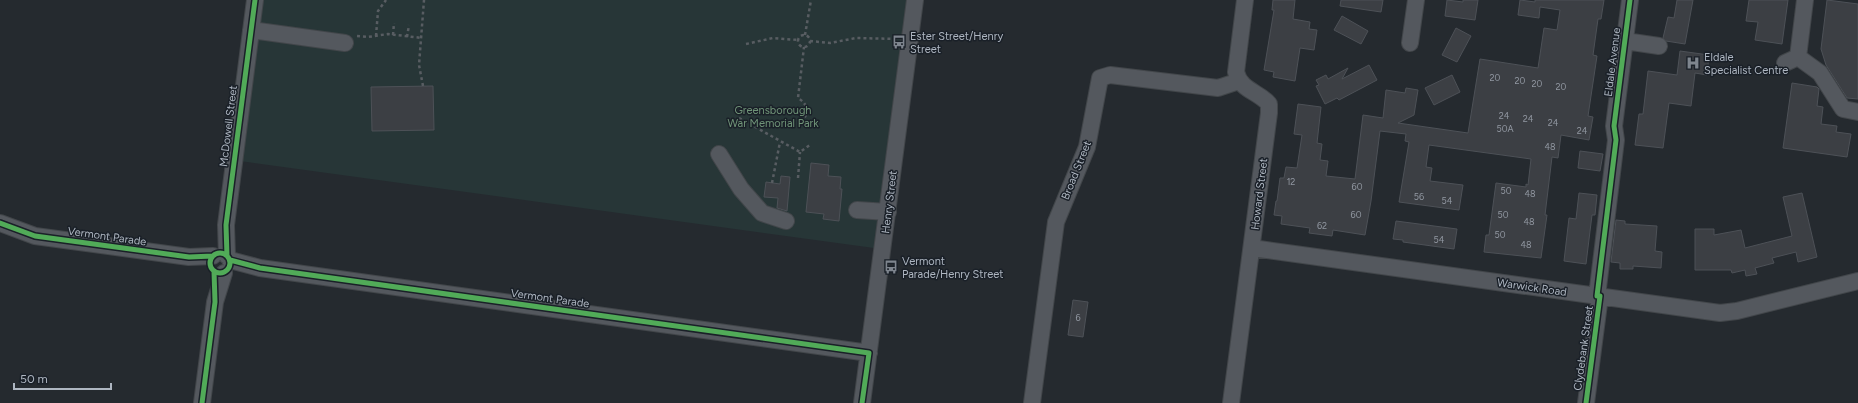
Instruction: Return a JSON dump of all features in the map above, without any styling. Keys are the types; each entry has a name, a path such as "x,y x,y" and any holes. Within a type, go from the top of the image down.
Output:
{"street":[{"name":"McDowell Street","path":"202,403 255,0"},
{"name":"Henry Street","path":"862,403 915,0"},
{"path":"1239,81 1236,67 1245,0"},
{"path":"1410,43 1416,0"},
{"name":"Eldale Avenue","path":"1598,296 1616,138 1614,126 1630,0"},
{"path":"1805,0 1791,60 1820,73 1842,109 1858,112"},
{"path":"251,30 349,39"},
{"path":"1625,41 1660,46"},
{"name":"Broad Street","path":"1032,403 1056,222 1085,154 1091,133 1100,78 1110,75 1218,88 1239,81"},
{"name":"Howard Street","path":"1231,403 1269,108 1266,101 1248,90 1239,81"},
{"path":"718,153 741,189 762,213 786,221"},
{"path":"857,210 888,212"},
{"name":"Vermont Parade","path":"0,223 35,236 869,353"},
{"name":"Warwick Road","path":"1252,248 1724,313 1858,281"},
{"name":"Clydebank Street","path":"1586,403 1598,296"}],"path":[{"path":"376,36 378,11 386,0"},
{"path":"423,86 419,65 424,0"},
{"path":"805,34 811,0"},
{"path":"393,35 394,23"},
{"path":"407,37 409,25"},
{"path":"798,40 800,36 805,34"},
{"path":"805,34 809,37 810,41"},
{"path":"349,39 393,35 422,38"},
{"path":"746,44 773,38 798,40"},
{"path":"810,41 830,43 856,38 890,38 910,41"},
{"path":"798,40 800,45 804,47"},
{"path":"801,122 806,117 807,109 804,102 798,98 804,47 808,45 810,41"},
{"path":"740,118 800,152"},
{"path":"772,183 780,142"},
{"path":"800,152 810,145"},
{"path":"798,178 800,152"}],"green space":[{"name":"Greensborough War Memorial Park","path":"262,0 908,0 874,248 240,161"}],"building":[{"path":"1273,0 1295,0 1293,19 1310,22 1309,29 1317,30 1314,50 1300,48 1295,81 1273,77 1274,72 1264,70 1274,10 1272,10"},
{"path":"1341,0 1383,0 1381,12 1340,6"},
{"path":"1447,0 1463,2 1463,0 1478,0 1475,20 1445,16"},
{"path":"1520,0 1535,2 1535,0 1604,0 1601,19 1598,19 1593,55 1597,56 1588,116 1593,117 1589,140 1561,135 1558,158 1552,157 1545,215 1547,215 1541,258 1484,252 1486,235 1489,235 1496,183 1526,187 1526,184 1528,185 1531,159 1429,145 1426,167 1432,168 1430,181 1463,185 1459,210 1399,202 1409,142 1405,141 1406,134 1380,131 1365,235 1333,230 1332,236 1309,233 1310,228 1281,224 1282,216 1274,215 1280,178 1284,178 1286,167 1297,168 1302,135 1294,134 1298,104 1321,107 1317,143 1322,144 1320,160 1328,161 1326,176 1355,179 1363,115 1383,118 1386,90 1405,93 1406,88 1418,90 1414,115 1398,123 1468,133 1480,59 1538,68 1544,28 1557,30 1560,10 1540,7 1539,18 1518,15"},
{"path":"1677,0 1693,0 1685,44 1666,41 1663,38 1668,17 1674,18"},
{"path":"1749,0 1788,0 1782,44 1755,40 1758,22 1746,21"},
{"path":"1827,0 1858,4 1858,99 1847,98 1826,65 1821,49"},
{"path":"1342,16 1368,31 1361,44 1334,30"},
{"path":"1456,28 1471,36 1457,62 1442,55"},
{"path":"1680,51 1709,55 1707,75 1695,73 1691,106 1669,103 1663,148 1635,145 1639,114 1643,114 1648,71 1677,75"},
{"path":"1369,65 1377,80 1339,100 1337,98 1325,104 1316,86 1319,85 1316,80 1326,75 1328,79 1348,68 1342,79"},
{"path":"1452,75 1460,92 1434,105 1425,88"},
{"path":"1792,83 1817,87 1819,89 1817,106 1823,107 1821,124 1837,126 1836,132 1851,134 1847,157 1783,148"},
{"path":"433,86 434,130 372,131 371,87"},
{"path":"1580,151 1603,154 1600,171 1578,168"},
{"path":"811,163 829,165 828,176 841,177 840,189 842,189 839,221 823,219 824,214 806,212"},
{"path":"781,176 790,177 787,211 777,208 778,198 764,197 766,182 780,184"},
{"path":"1579,193 1597,195 1595,215 1592,215 1586,264 1564,261 1569,218 1576,219"},
{"path":"1802,193 1817,257 1798,262 1796,252 1772,258 1774,263 1755,268 1757,274 1746,276 1745,270 1732,273 1731,270 1695,270 1695,229 1714,229 1714,235 1741,230 1745,248 1792,236 1783,197"},
{"path":"1616,220 1625,221 1625,224 1657,226 1655,251 1662,252 1661,268 1633,266 1633,269 1620,269 1620,263 1611,262"},
{"path":"1396,221 1457,229 1454,249 1403,242 1403,240 1393,239"},
{"path":"1073,300 1088,302 1083,337 1068,335"}],"cycle path":[{"path":"227,256 226,225 255,0"},
{"path":"1586,403 1600,296 1597,296 1616,140 1614,126 1630,0"},
{"path":"0,223 35,236 189,257 213,256"},
{"path":"220,253 227,256 230,263 227,270 220,273 213,270 210,263 213,256 220,253"},
{"path":"230,260 260,268 869,353 862,403"},
{"path":"202,403 215,302 214,271"}],"place":[{"name":"Ester Street/Henry Street","path":"899,42"},
{"name":"Eldale Specialist Centre","path":"1693,63"},
{"name":"Vermont Parade/Henry Street","path":"891,267"}]}
